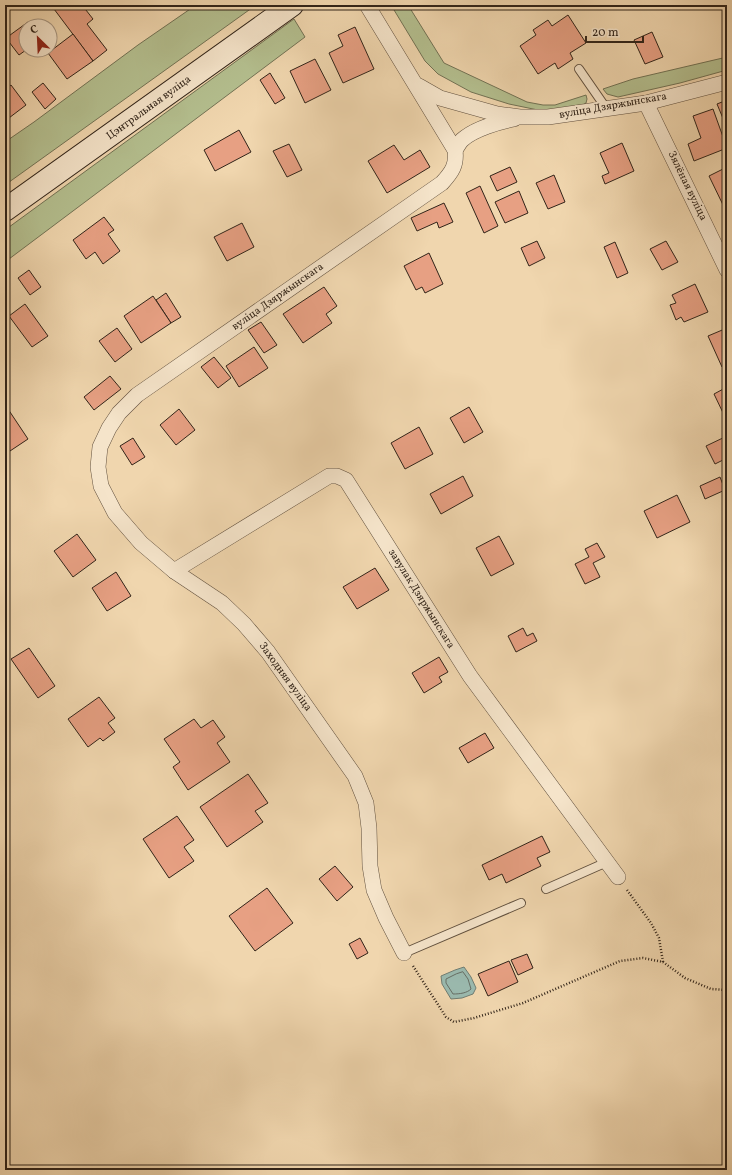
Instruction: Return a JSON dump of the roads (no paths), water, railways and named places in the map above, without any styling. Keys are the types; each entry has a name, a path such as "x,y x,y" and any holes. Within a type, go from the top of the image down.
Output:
{"main road":[{"name":"Цэнтральная вуліца","path":"5,210 292,5"}],"street":[{"name":"вуліца Дзяржынскага","path":"100,447 109,428 119,413 137,395 442,183 454,167 456,158 455,150 367,5"},
{"name":"вуліца Дзяржынскага","path":"416,84 440,98 497,114 520,117 548,117 646,103 727,82"},
{"name":"Зялёная вуліца","path":"646,103 727,270"},
{"name":"вуліца Дзяржынскага","path":"455,150 463,139 478,130 520,117"},
{"name":"Заходняя вуліца","path":"100,447 98,467 102,486 115,513 141,543 174,571 222,603 244,624 268,652 355,776 366,803 369,828 370,866 374,890 386,918 404,952"},
{"name":"завулак Дзяржынскага","path":"174,571 329,476 337,476 346,480 470,676 618,877"}],"lane":[{"path":"579,69 606,108"},
{"path":"546,889 607,862"},
{"path":"404,952 521,903"}],"water":[{"path":"464,967 476,988 473,994 462,998 451,999 442,984 441,976"}]}
